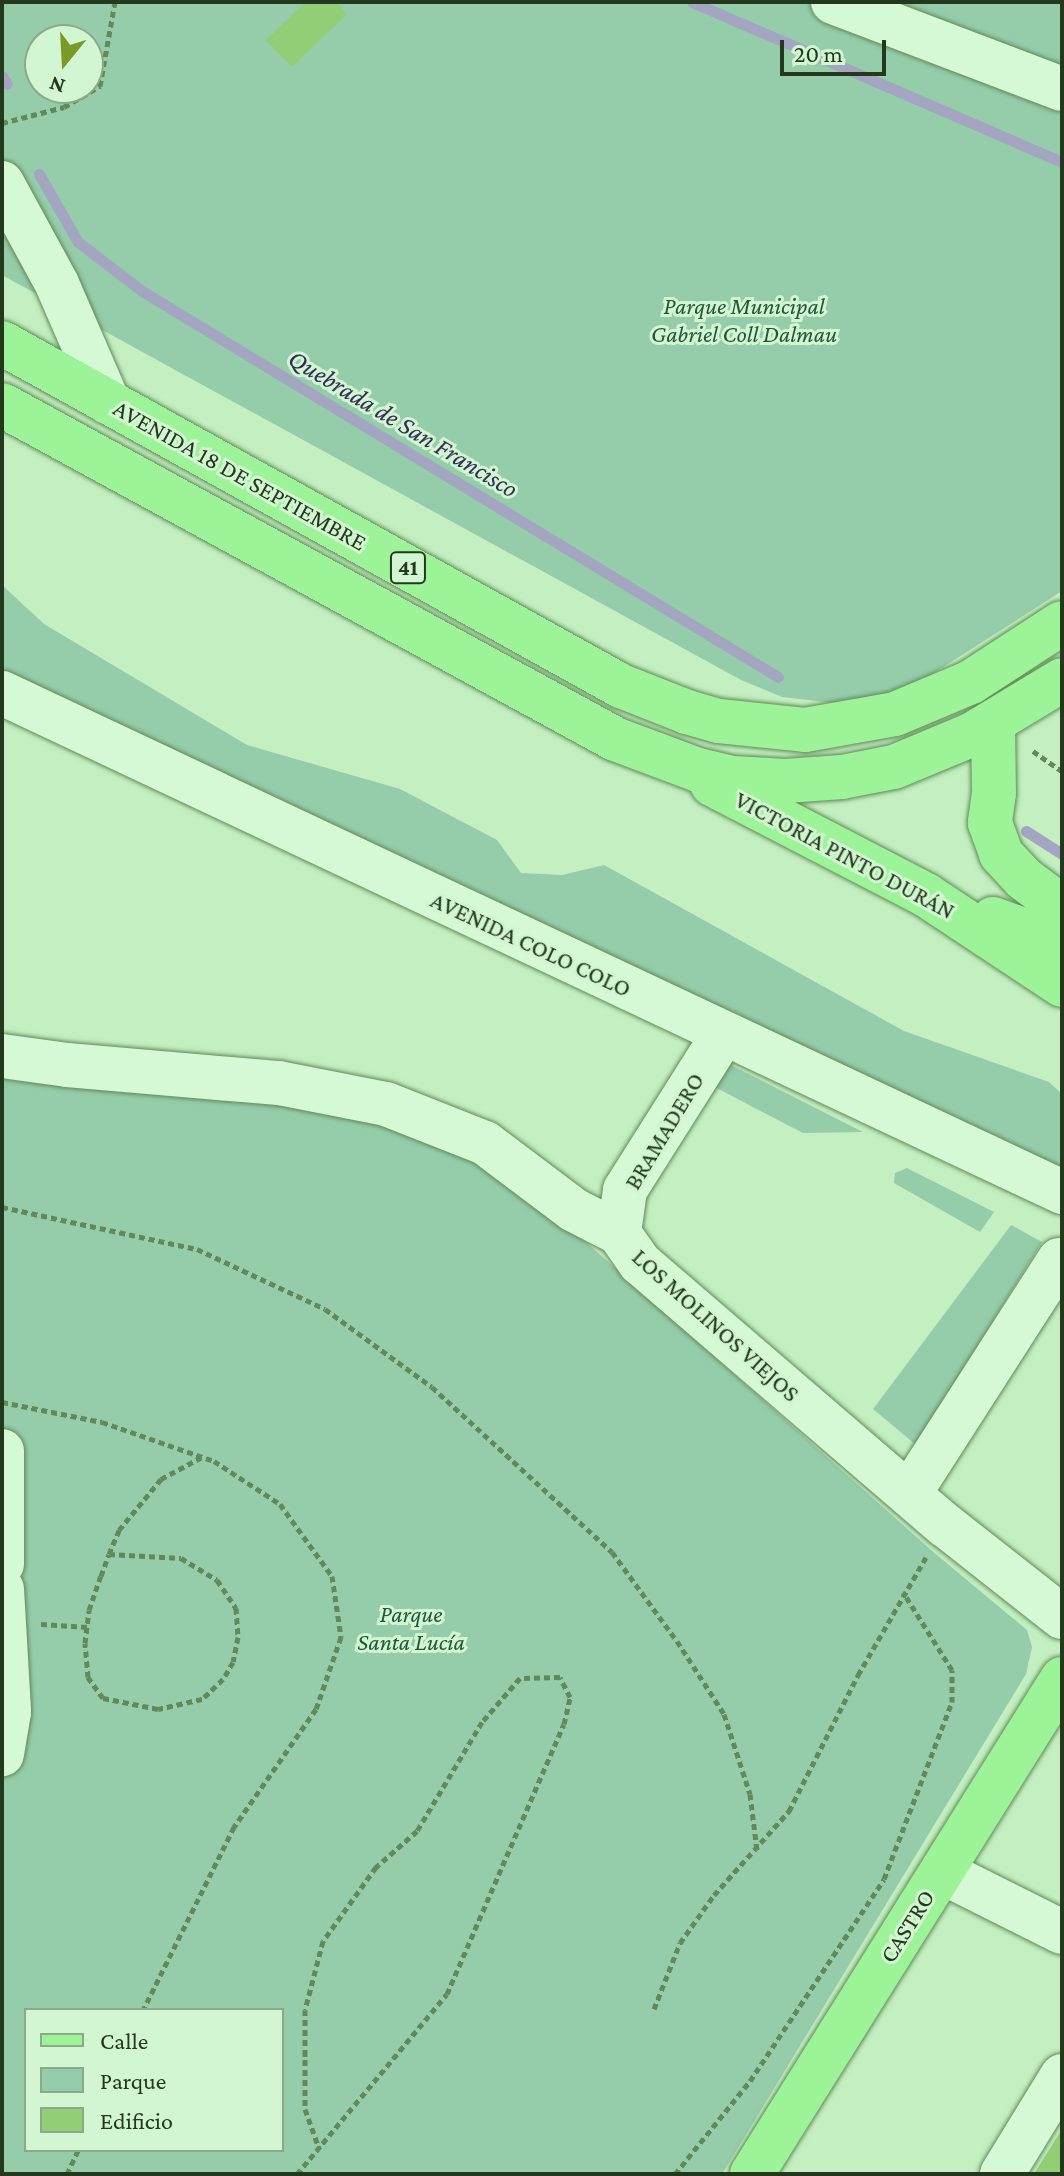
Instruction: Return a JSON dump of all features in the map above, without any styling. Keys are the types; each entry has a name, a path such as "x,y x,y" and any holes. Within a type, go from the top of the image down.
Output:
{"main road":[{"name":"AVENIDA 18 DE SEPTIEMBRE","path":"2,343 621,686 708,718 747,726 805,730 836,727 895,714 934,700 997,666 1062,623"},
{"name":"41","path":"2,405 615,739 698,770 760,781 842,777 921,758 993,723 1062,680"},
{"path":"993,723 994,793 990,823 1001,854 1023,878 1062,907"},
{"name":"VICTORIA PINTO DURÁN","path":"663,759 926,895 1062,985"},
{"path":"926,895 1062,944"},
{"name":"CASTRO","path":"752,2174 1062,1679"}],"street":[{"path":"833,2 1062,89"},
{"path":"2,183 57,284 108,402"},
{"name":"AVENIDA COLO COLO","path":"2,693 1062,1192"},
{"name":"BRAMADERO","path":"619,1233 625,1190 723,1035"},
{"name":"LOS MOLINOS VIEJOS","path":"2,1056 67,1065 279,1083 386,1104 485,1143 574,1210 619,1233 640,1263 945,1525 1062,1617"},
{"path":"909,1494 1059,1260"},
{"path":"2,1451 2,1564"},
{"path":"2,1589 9,1712 2,1754"},
{"path":"942,1872 1062,1932"},
{"path":"1002,2174 1062,2076"}],"path":[{"path":"2,123 64,107 100,86 115,2"},
{"path":"2,1207 197,1249 325,1309 432,1387 612,1552 677,1641 724,1714 750,1794 757,1850"},
{"path":"2,1402 102,1422 203,1456 280,1504 332,1576 341,1637 316,1709 234,1827 144,2008"},
{"path":"109,1554 181,1558 217,1580 236,1608 238,1637 233,1662 223,1679 202,1699 158,1709 103,1698 88,1677 85,1643 89,1610 109,1554 119,1530 161,1479 203,1456"},
{"path":"654,2009 680,1943 714,1895 789,1811 903,1592 945,1525"},
{"path":"675,2174 750,2081 884,1879 952,1702 952,1670 903,1592"},
{"path":"297,2174 319,2148 447,1994 564,1724 570,1697 560,1677 520,1678 482,1722 417,1831 376,1867 323,1941 305,2010 305,2109 319,2148"},
{"path":"67,2174 77,2152"}],"green space":[{"name":"Parque Municipal Gabriel Coll Dalmau","path":"2,2 1062,2 1062,591 915,685 872,699 834,703 782,697 741,680 2,275"},
{"path":"2,585 44,624 247,745 400,789 497,840 521,873 562,875 604,865 904,1031 1049,1082 1062,1094 1062,1169 2,670"},
{"path":"723,1061 863,1132 803,1133 709,1084"},
{"name":"Parque Santa Lucía","path":"2,1075 276,1103 381,1123 475,1161 588,1244 931,1550 1027,1630 1032,1647 1026,1674 722,2174 2,2174"},
{"path":"907,1168 994,1212 980,1232 894,1183 895,1173"},
{"path":"1011,1225 1042,1242 916,1445 873,1409"}],"building":[{"path":"305,2 336,2 347,14 292,67 266,40"},
{"path":"1062,2129 1062,2174 1034,2174"}],"waterway":[{"name":"Quebrada de San Francisco","path":"692,2 1062,162"},
{"name":"Quebrada de San Francisco","path":"2,76 7,84"},
{"name":"Quebrada de San Francisco","path":"39,174 78,242 142,291 778,677"},
{"name":"Quebrada de San Francisco","path":"1026,831 1062,854"}]}
